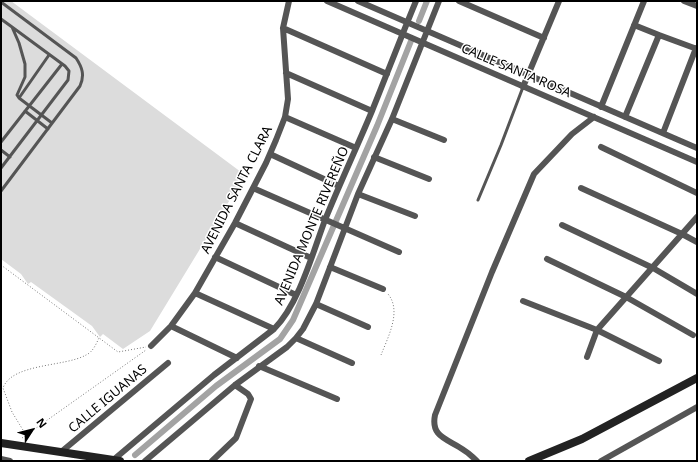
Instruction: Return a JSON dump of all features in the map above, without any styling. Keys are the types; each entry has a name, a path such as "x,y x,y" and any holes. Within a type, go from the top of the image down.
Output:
{"main road":[{"path":"529,461 582,439 697,378"},
{"path":"1,443 115,461"}],"street":[{"name":"AVENIDA SANTA CLARA","path":"151,346 171,326 195,293 253,188 270,154 285,117 288,99 283,28 288,1"},
{"name":"CALLE SANTA ROSA","path":"327,1 697,162"},
{"name":"CALLE SANTA ROSA","path":"358,1 697,148"},
{"name":"AVENIDA MONTE RIVEREÑO","path":"115,461 214,375 274,329 282,321 296,295 339,186 372,111 416,1"},
{"path":"144,461 235,385 287,347 296,338 306,323 316,304 344,228 392,119 440,1"},
{"path":"459,1 544,38"},
{"path":"523,86 559,1"},
{"path":"601,107 644,1"},
{"path":"684,1 697,6"},
{"path":"634,25 697,49 663,134"},
{"path":"283,28 387,74"},
{"path":"625,117 659,35"},
{"path":"286,73 372,111"},
{"path":"285,117 356,148"},
{"path":"477,461 467,453 445,440 438,433 434,424 435,415 492,272 534,174 572,134 594,117"},
{"path":"392,119 444,140"},
{"path":"600,147 697,194"},
{"path":"270,154 339,186"},
{"path":"374,157 429,179"},
{"path":"253,188 399,252"},
{"path":"581,188 697,242"},
{"path":"358,194 415,216"},
{"path":"587,357 597,330 697,217"},
{"path":"235,223 311,258"},
{"path":"562,225 652,268 697,294"},
{"path":"215,257 296,295"},
{"path":"547,259 626,297 693,335"},
{"path":"330,267 384,289"},
{"path":"195,293 274,329"},
{"path":"523,301 597,330 659,361"},
{"path":"316,304 368,327"},
{"path":"171,326 237,358"},
{"path":"296,338 352,363"},
{"name":"CALLE IGUANAS","path":"61,452 168,363"},
{"path":"259,366 337,399"},
{"path":"212,461 236,438 251,399 248,394 235,385"},
{"path":"601,461 697,407"},
{"path":"1,460 10,461"}],"lane":[{"path":"1,2 76,58 81,65 83,80 1,191"},
{"path":"1,19 62,64 69,72 68,80 1,168"},
{"path":"12,27 19,43 25,64 25,77 17,95 52,123"},
{"path":"19,98 49,55"},
{"path":"1,142 62,64"},
{"path":"478,200 501,146 523,86"},
{"path":"25,111 48,129"},
{"path":"1,150 10,157"}],"path":[{"path":"1,265 118,352 151,346"},
{"path":"381,355 391,328 394,314 392,299 384,289"},
{"path":"26,435 12,412 3,388 4,383 13,376 24,371 71,361 87,355 94,348 100,338"},
{"path":"12,444 151,346"}],"shaded area":[{"path":"1,1 11,1 245,175 150,331 123,349 103,334 100,337 92,326 31,282 28,284 21,274 1,259"}],"waterway":[{"path":"419,21 427,1"},
{"path":"135,455 216,386 280,339 293,320 377,126 411,41"}]}
